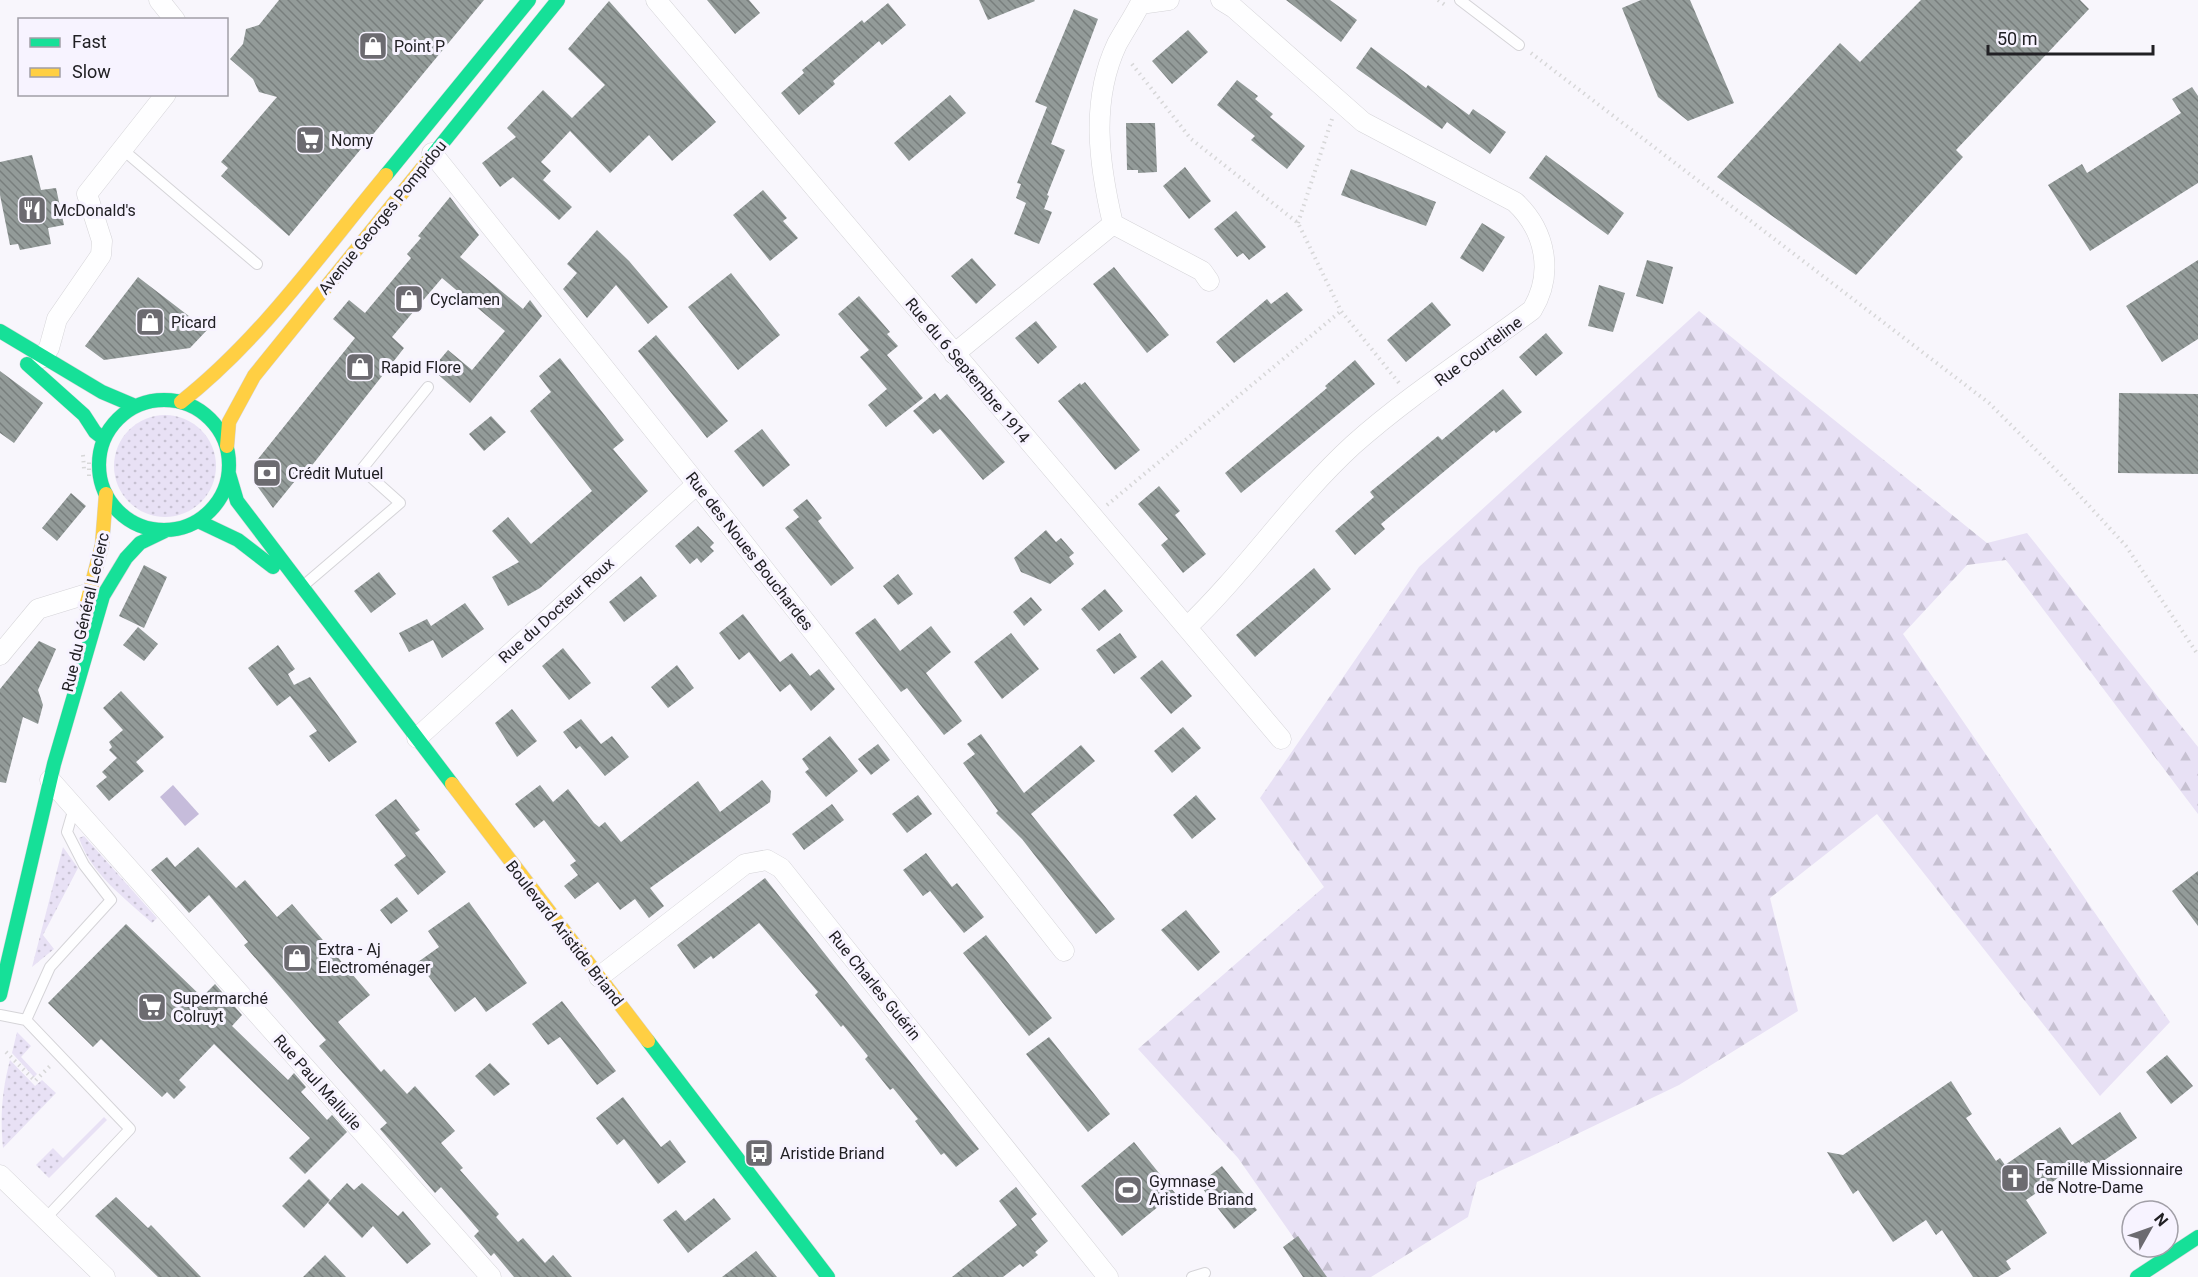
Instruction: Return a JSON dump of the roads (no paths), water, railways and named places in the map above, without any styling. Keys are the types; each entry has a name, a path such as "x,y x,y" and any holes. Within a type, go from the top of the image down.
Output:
{"main road":[{"name":"Avenue Georges Pompidou","path":"181,402 219,372 291,291 529,0"},
{"name":"Avenue Georges Pompidou","path":"227,446 229,422 254,376 558,0"},
{"path":"0,331 102,392 135,406"},
{"path":"0,340 84,415 100,436 99,463 106,494 115,507 133,522 144,527 167,530 198,521 215,506 229,474"},
{"path":"100,436 135,406 158,400 181,402 198,409 213,421 227,446 229,474 237,501 300,588"},
{"name":"Rue du Général Leclerc","path":"52,772 70,662 102,544 106,494"},
{"path":"198,521 238,540 300,588"},
{"name":"Rue du Général Leclerc","path":"0,995 52,772 103,596 126,558 140,543 167,530"},
{"name":"Boulevard Aristide Briand","path":"300,588 828,1277"},
{"path":"2137,1277 2198,1237"}],"street":[{"path":"159,0 174,18"},
{"name":"Rue du 6 Septembre 1914","path":"656,0 1281,739"},
{"path":"1169,0 1139,2 1117,45 1103,86 1098,136 1106,194 1113,224 1202,271 1209,281"},
{"name":"Rue Courteline","path":"1187,627 1205,610 1279,522 1354,445 1532,310 1543,289 1543,245 1530,217 1515,202 1363,122 1234,8 1221,0"},
{"path":"42,358 49,348 57,319 101,255 102,241 87,194 164,96"},
{"name":"Rue des Noues Bouchardes","path":"432,153 698,484 1064,951"},
{"path":"954,354 1113,224"},
{"name":"Rue du Docteur Roux","path":"417,738 698,484"},
{"path":"0,655 38,609 90,593"},
{"name":"Rue Paul Malluile","path":"52,772 74,808 491,1277"},
{"name":"Rue Charles Guérin","path":"599,977 745,864 767,860 781,868 1108,1277"},
{"path":"0,1175 105,1277"}],"lane":[{"path":"1460,0 1519,45"},
{"path":"122,149 257,264"},
{"path":"300,588 400,503 362,469 428,387"},
{"path":"26,1020 50,967 111,900 84,866 67,832 74,808"},
{"path":"0,1015 26,1020 130,1129 45,1219"},
{"path":"1192,1277 1205,1273"}],"place":[{"name":"Point P","path":"373,46"},
{"name":"Nomy","path":"310,140"},
{"name":"McDonald's","path":"32,210"},
{"name":"Cyclamen","path":"409,299"},
{"name":"Picard","path":"150,322"},
{"name":"Rapid Flore","path":"360,367"},
{"name":"Crédit Mutuel","path":"267,473"},
{"name":"Extra - Aj Electroménager","path":"297,958"},
{"name":"Supermarché Colruyt","path":"152,1007"},
{"name":"Aristide Briand","path":"759,1153"},
{"name":"Famille Missionnaire de Notre-Dame","path":"2015,1178"},
{"name":"Gymnase Aristide Briand","path":"1128,1190"}]}
